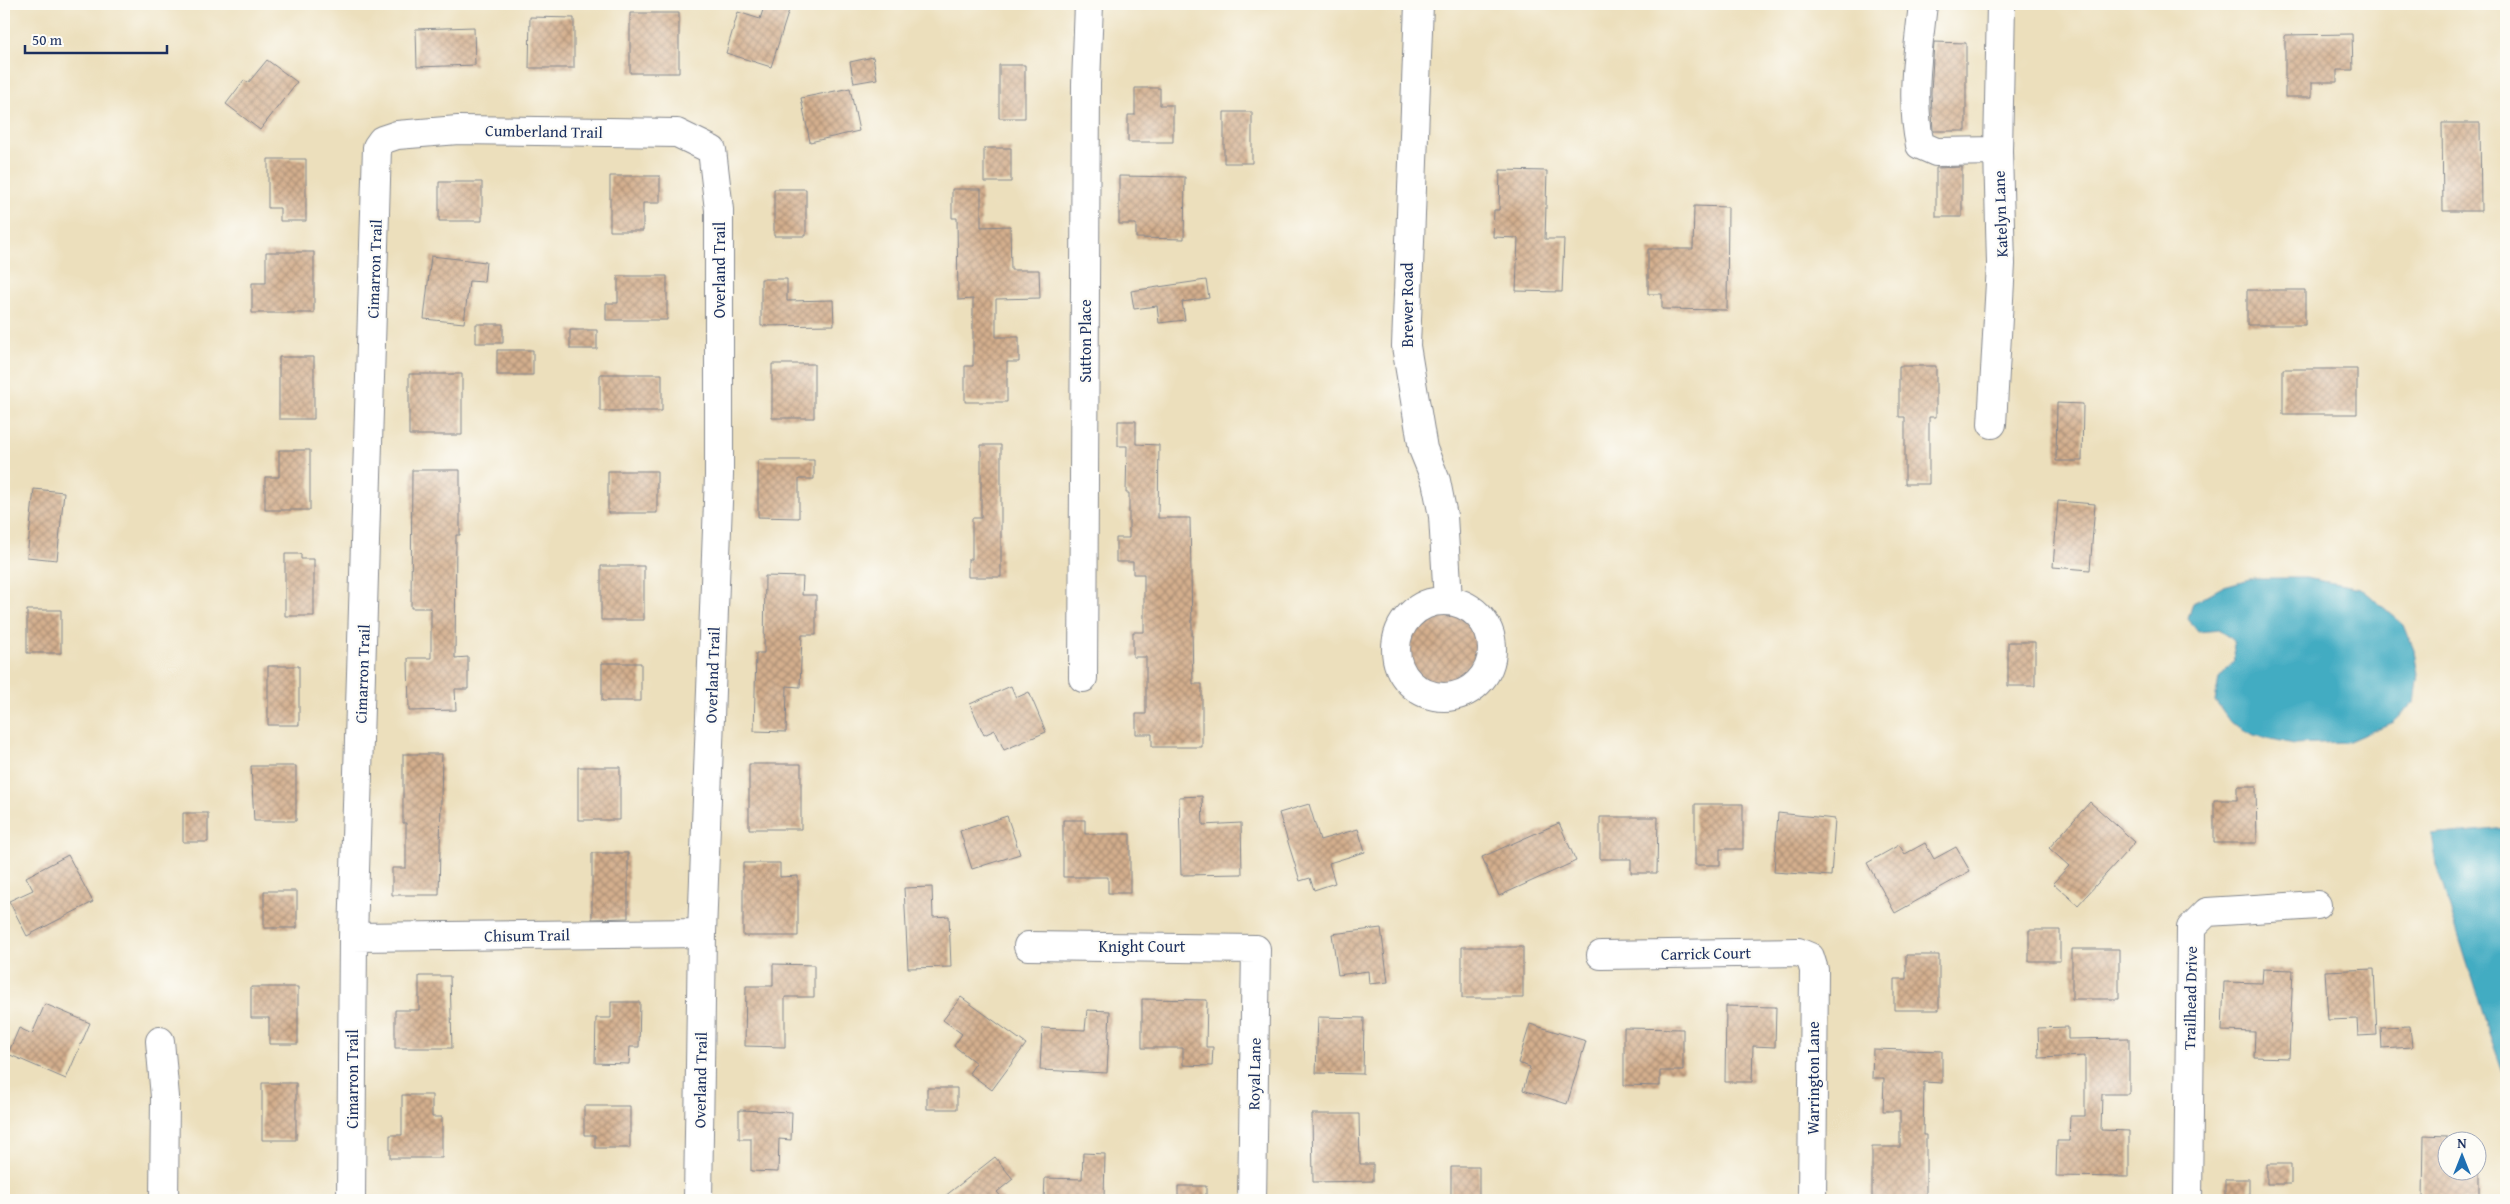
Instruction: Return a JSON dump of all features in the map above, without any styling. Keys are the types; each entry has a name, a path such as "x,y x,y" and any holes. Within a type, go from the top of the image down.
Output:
{"street":[{"name":"Sutton Place","path":"1083,678 1086,84 1089,4"},
{"name":"Brewer Road","path":"1419,4 1406,284 1406,346 1423,449 1436,481 1443,516 1448,602"},
{"path":"1923,4 1915,70 1916,125 1920,145 1936,152 1989,151"},
{"name":"Katelyn Lane","path":"1992,424 2001,264 1989,151 2000,42 2000,4"},
{"name":"Cumberland Trail","path":"377,147 382,140 397,135 458,130 677,133 712,150"},
{"name":"Cimarron Trail","path":"352,1200 353,937 377,147"},
{"name":"Overland Trail","path":"698,1200 702,933 719,475 719,210 712,150"},
{"name":"Trailhead Drive","path":"2188,1200 2191,928 2207,912 2317,904"},
{"name":"Chisum Trail","path":"353,937 702,933"},
{"name":"Knight Court","path":"1028,946 1256,949"},
{"name":"Royal Lane","path":"1252,1200 1256,949"},
{"name":"Carrick Court","path":"1601,955 1798,952 1810,957"},
{"name":"Warrington Lane","path":"1810,957 1814,970 1812,1200"},
{"path":"160,1041 165,1097 164,1200"}],"water":[{"path":"2253,578 2306,578 2361,588 2404,625 2414,650 2418,674 2414,702 2393,722 2347,742 2294,744 2254,735 2230,722 2215,701 2219,678 2235,660 2233,641 2220,630 2198,632 2188,619 2193,603 2224,586"},
{"path":"2506,828 2506,1080 2489,1033 2436,864 2431,835"}],"building":[{"path":"765,4 789,10 771,67 726,53 738,12 760,19"},
{"path":"630,13 679,13 679,73 630,73"},
{"path":"530,17 574,18 574,68 529,68"},
{"path":"474,27 475,65 417,67 416,29"},
{"path":"2352,34 2353,70 2337,70 2337,82 2312,82 2312,97 2285,97 2285,35"},
{"path":"1934,42 1966,43 1966,131 1933,131 1931,93"},
{"path":"873,57 877,79 854,83 850,62"},
{"path":"267,60 297,82 260,130 226,104 244,80 248,83"},
{"path":"999,65 1025,65 1025,118 999,118"},
{"path":"850,88 859,131 810,142 801,98"},
{"path":"1135,88 1160,88 1160,105 1173,105 1173,142 1128,142 1128,115 1135,115"},
{"path":"1224,112 1252,112 1252,163 1224,163"},
{"path":"2442,123 2480,123 2481,211 2443,211"},
{"path":"984,148 1011,148 1011,182 984,182"},
{"path":"268,159 306,159 306,221 280,221 280,208 268,208"},
{"path":"1962,167 1962,217 1936,217 1936,168"},
{"path":"1500,170 1547,171 1545,239 1564,239 1562,292 1516,291 1518,238 1493,237 1494,210 1499,210"},
{"path":"610,176 660,176 660,203 643,203 643,231 610,231"},
{"path":"1119,176 1185,177 1184,239 1136,238 1136,224 1119,224"},
{"path":"439,182 482,182 482,221 439,221"},
{"path":"774,189 806,189 806,236 774,236"},
{"path":"952,189 981,189 981,227 1010,226 1011,270 1039,270 1040,298 996,299 996,337 1019,337 1019,362 1007,362 1007,402 965,402 965,366 973,366 973,299 958,300 957,218 952,218"},
{"path":"1694,206 1728,207 1727,310 1662,309 1662,294 1648,294 1648,249 1693,249"},
{"path":"266,252 314,252 314,313 252,313 252,283 266,283"},
{"path":"431,256 486,262 484,282 469,281 464,323 424,319"},
{"path":"618,276 667,276 667,320 606,320 606,303 618,303"},
{"path":"761,279 787,279 787,301 833,300 834,325 761,326"},
{"path":"1206,280 1209,298 1182,302 1185,320 1159,323 1157,306 1134,309 1131,291"},
{"path":"2247,290 2305,290 2305,325 2247,325"},
{"path":"476,324 503,324 503,343 476,343"},
{"path":"570,330 597,330 597,349 570,349"},
{"path":"497,350 533,350 533,375 497,375"},
{"path":"279,357 314,357 314,419 279,419"},
{"path":"772,364 814,364 814,418 772,418"},
{"path":"1899,366 1936,366 1936,417 1929,417 1929,484 1905,484 1905,417 1899,417"},
{"path":"2283,369 2357,369 2357,414 2283,414"},
{"path":"409,374 462,374 462,435 409,435"},
{"path":"600,374 662,374 662,411 600,411"},
{"path":"2057,403 2083,404 2082,461 2056,461"},
{"path":"1118,421 1136,421 1136,444 1159,445 1158,518 1190,518 1193,684 1202,684 1202,747 1152,747 1152,734 1136,734 1136,714 1146,714 1146,657 1133,657 1133,632 1144,632 1144,574 1133,574 1133,562 1116,562 1116,538 1129,538 1129,493 1126,493 1127,446 1118,446"},
{"path":"981,445 1001,445 1001,577 968,577 968,559 972,559 972,518 981,518"},
{"path":"279,450 310,450 310,510 265,510 265,477 279,477"},
{"path":"758,460 814,460 814,479 799,479 799,518 758,517"},
{"path":"412,470 460,470 460,535 456,535 455,658 468,657 468,689 455,689 456,710 409,711 408,658 431,658 431,608 411,608"},
{"path":"608,471 657,471 657,513 608,513"},
{"path":"34,489 64,492 57,560 27,557"},
{"path":"2058,501 2095,504 2090,570 2053,567"},
{"path":"285,554 301,554 301,559 314,559 314,616 285,616"},
{"path":"601,566 644,566 644,620 601,620"},
{"path":"765,576 803,577 802,595 816,595 816,635 802,635 800,687 787,686 786,732 754,731 756,653 764,653"},
{"path":"27,610 61,610 61,653 27,653"},
{"path":"1438,612 1448,617 1458,613 1467,617 1476,625 1483,636 1485,648 1478,672 1470,681 1459,687 1446,689 1434,687 1414,673 1408,660 1407,647 1413,619"},
{"path":"2008,642 2035,642 2035,686 2008,686"},
{"path":"602,663 641,663 641,701 602,701"},
{"path":"268,666 299,666 299,725 268,725"},
{"path":"1011,686 1016,698 1029,692 1046,732 1004,750 995,730 984,735 970,704"},
{"path":"403,754 442,754 439,895 392,895 392,868 406,868 406,823 403,823"},
{"path":"749,764 801,764 801,829 749,829"},
{"path":"251,766 296,766 296,821 254,821"},
{"path":"578,767 620,767 620,820 578,820"},
{"path":"2237,786 2256,786 2257,843 2214,843 2214,800 2237,800"},
{"path":"1202,796 1203,825 1241,823 1242,874 1181,875 1179,797"},
{"path":"2090,802 2135,842 2078,905 2053,883 2069,866 2049,848"},
{"path":"1309,804 1320,840 1358,829 1365,852 1329,863 1335,883 1314,890 1310,878 1300,881 1279,813"},
{"path":"1695,804 1743,804 1743,849 1720,849 1720,865 1695,865"},
{"path":"183,813 208,813 208,842 183,842"},
{"path":"1778,813 1835,819 1831,876 1774,872"},
{"path":"1007,816 1020,854 972,869 960,831"},
{"path":"1600,817 1658,817 1657,873 1631,873 1631,859 1600,859"},
{"path":"1063,820 1085,820 1085,834 1130,834 1130,893 1108,893 1108,877 1063,877"},
{"path":"1559,823 1576,861 1499,896 1482,857"},
{"path":"1925,843 1934,859 1956,847 1970,871 1895,913 1867,863 1899,845 1905,854"},
{"path":"592,853 628,853 628,918 592,919"},
{"path":"68,855 93,902 27,936 9,901 33,890 26,877"},
{"path":"743,863 780,863 780,877 798,876 798,936 743,936"},
{"path":"932,887 933,917 949,916 951,967 908,968 904,888"},
{"path":"264,891 297,891 297,928 264,928"},
{"path":"1381,928 1388,982 1369,984 1368,971 1338,975 1332,934"},
{"path":"2029,930 2060,930 2060,961 2029,961"},
{"path":"1462,947 1523,947 1523,998 1462,998"},
{"path":"2072,949 2119,949 2119,999 2072,999"},
{"path":"1906,955 1939,955 1939,1010 1894,1010 1894,979 1906,979"},
{"path":"773,964 814,965 814,997 785,997 785,1047 745,1046 746,986 773,986"},
{"path":"2263,969 2293,970 2289,1058 2254,1057 2255,1032 2222,1031 2224,982 2262,983"},
{"path":"2374,969 2377,1035 2358,1036 2357,1019 2328,1020 2325,971"},
{"path":"419,976 450,976 452,1048 395,1048 395,1010 419,1010"},
{"path":"251,987 298,987 298,1044 269,1044 269,1018 251,1018"},
{"path":"961,997 1026,1044 992,1090 969,1073 976,1063 954,1046 962,1034 943,1020"},
{"path":"1142,999 1207,1000 1206,1047 1213,1047 1212,1066 1183,1065 1183,1048 1142,1048"},
{"path":"611,1002 640,1002 639,1047 630,1047 629,1064 595,1063 596,1018 611,1018"},
{"path":"45,1004 90,1023 66,1079 8,1054 19,1028 32,1034"},
{"path":"1726,1006 1776,1007 1775,1047 1753,1046 1752,1082 1725,1082"},
{"path":"1087,1010 1110,1011 1107,1073 1040,1070 1042,1028 1085,1030"},
{"path":"1318,1017 1364,1018 1363,1074 1316,1073"},
{"path":"1530,1024 1586,1041 1567,1104 1523,1090 1530,1067 1518,1063"},
{"path":"2410,1026 2412,1047 2382,1049 2381,1027"},
{"path":"2068,1027 2068,1039 2129,1038 2129,1094 2102,1094 2101,1130 2129,1131 2129,1177 2056,1176 2057,1141 2069,1141 2070,1116 2085,1116 2085,1056 2039,1058 2038,1028"},
{"path":"1624,1028 1683,1029 1683,1071 1660,1071 1660,1086 1624,1085"},
{"path":"1873,1049 1942,1051 1942,1083 1924,1082 1923,1135 1926,1135 1926,1200 1872,1200 1872,1147 1900,1147 1900,1111 1883,1111 1884,1078 1872,1078"},
{"path":"262,1083 296,1083 296,1140 262,1140"},
{"path":"927,1088 957,1088 957,1109 927,1109"},
{"path":"402,1095 432,1095 432,1117 442,1117 442,1158 390,1158 390,1135 402,1135"},
{"path":"584,1106 630,1106 630,1148 595,1148 595,1135 584,1135"},
{"path":"739,1110 792,1112 791,1140 779,1139 778,1172 751,1171 751,1139 739,1139"},
{"path":"1312,1114 1359,1114 1360,1164 1373,1164 1373,1181 1313,1182"},
{"path":"2424,1135 2438,1136 2438,1182 2479,1182 2479,1200 2423,1200"},
{"path":"1083,1153 1105,1154 1104,1200 1044,1200 1045,1178 1082,1179"},
{"path":"995,1157 1013,1179 997,1192 1004,1200 940,1200"},
{"path":"2267,1164 2291,1164 2291,1184 2267,1184"},
{"path":"1451,1167 1479,1167 1479,1200 1451,1200"},
{"path":"2225,1179 2249,1179 2249,1200 2225,1200"},
{"path":"1178,1186 1206,1186 1206,1200 1178,1200"}]}
